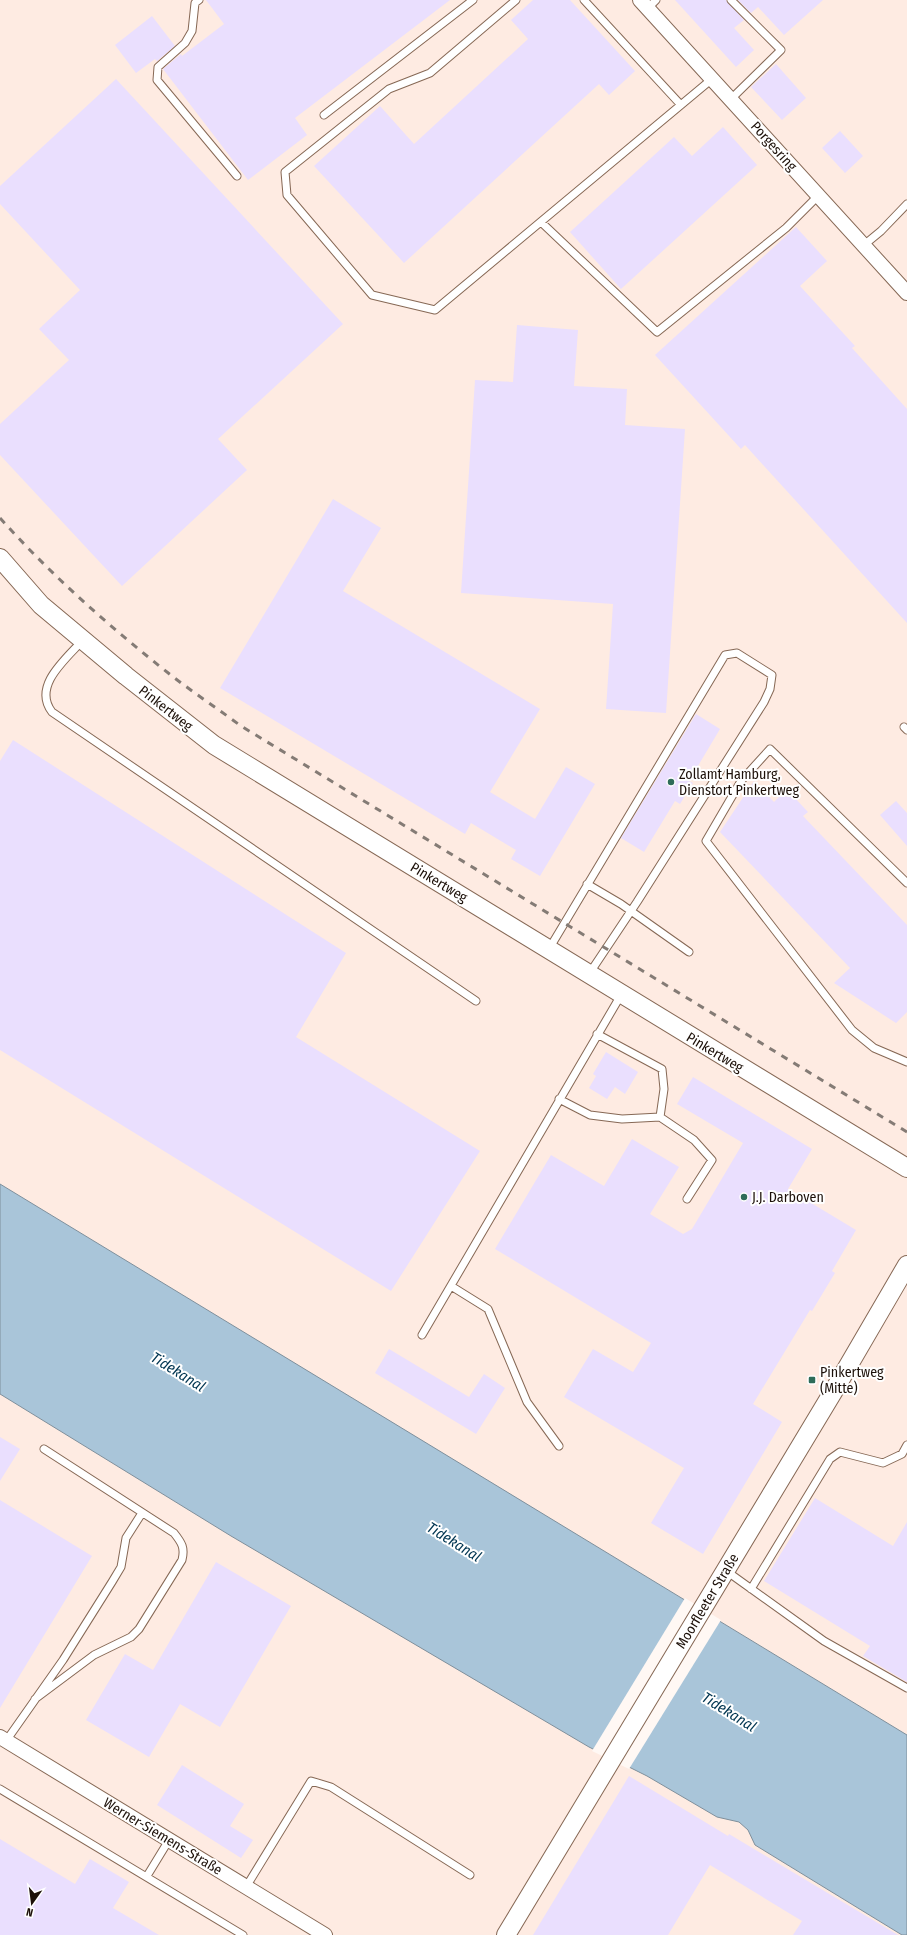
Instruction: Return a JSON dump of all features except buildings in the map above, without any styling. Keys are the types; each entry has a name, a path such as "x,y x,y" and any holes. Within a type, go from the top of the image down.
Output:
{"street":[{"name":"Porgesring","path":"648,3 712,79 907,293"},
{"name":"Pinkertweg","path":"0,558 41,605 214,744 548,950 907,1168"},
{"name":"Moorfleeter Straße","path":"506,1935 601,1775 714,1590 907,1265"},
{"name":"Werner-Siemens-Straße","path":"3,1739 325,1935"}],"lane":[{"path":"198,0 195,3 192,31 185,43 158,66 157,80 237,176"},
{"path":"324,115 474,0"},
{"path":"516,0 430,73 389,89 285,172 287,195 372,295 435,310 712,79"},
{"path":"584,0 681,105"},
{"path":"731,0 781,50 731,99"},
{"path":"541,222 657,332 786,228 818,196"},
{"path":"864,245 907,204"},
{"path":"83,640 54,672 48,683 46,704 52,712 476,1001"},
{"path":"548,950 725,654 737,653 772,675 770,689 631,911 589,974"},
{"path":"907,883 770,749 741,781 706,841 852,1030 874,1048 907,1062"},
{"path":"587,884 631,911 689,952"},
{"path":"422,1335 621,994"},
{"path":"597,1034 662,1069 664,1089 660,1117"},
{"path":"559,1099 590,1115 622,1118 660,1117 694,1140 712,1160 687,1200"},
{"path":"451,1286 488,1309 527,1402 560,1446"},
{"path":"751,1589 830,1458 840,1452 883,1463 902,1454 907,1445"},
{"path":"35,1699 94,1655 131,1637 139,1629 182,1560 184,1551 182,1543 174,1533 44,1449"},
{"path":"3,1739 35,1699 63,1660 112,1582 121,1567 126,1538 142,1512"},
{"path":"725,1570 824,1641 907,1688"},
{"path":"246,1887 311,1781 331,1787 470,1875"},
{"path":"0,1789 243,1935"},
{"path":"147,1876 169,1840"}],"shaded area":[{"path":"0,0 907,0 907,1735 0,1184"},
{"path":"0,1394 231,1536 589,1747 647,1776 717,1817 739,1822 748,1830 755,1845 902,1935 0,1935"}],"water":[{"name":"Tidekanal","path":"0,1184 907,1735 907,1935 902,1935 755,1845 748,1830 739,1822 717,1817 647,1776 589,1747 231,1536 0,1394"}],"pier":[{"path":"685,1598 721,1620 629,1769 592,1751"}],"railway":[{"path":"0,518 61,581 104,620 172,676 241,726 907,1132"}],"place":[{"name":"Zollamt Hamburg, Dienstort Pinkertweg","path":"671,782"},
{"name":"J.J. Darboven","path":"744,1197"},
{"name":"Pinkertweg (Mitte)","path":"812,1380"}]}
